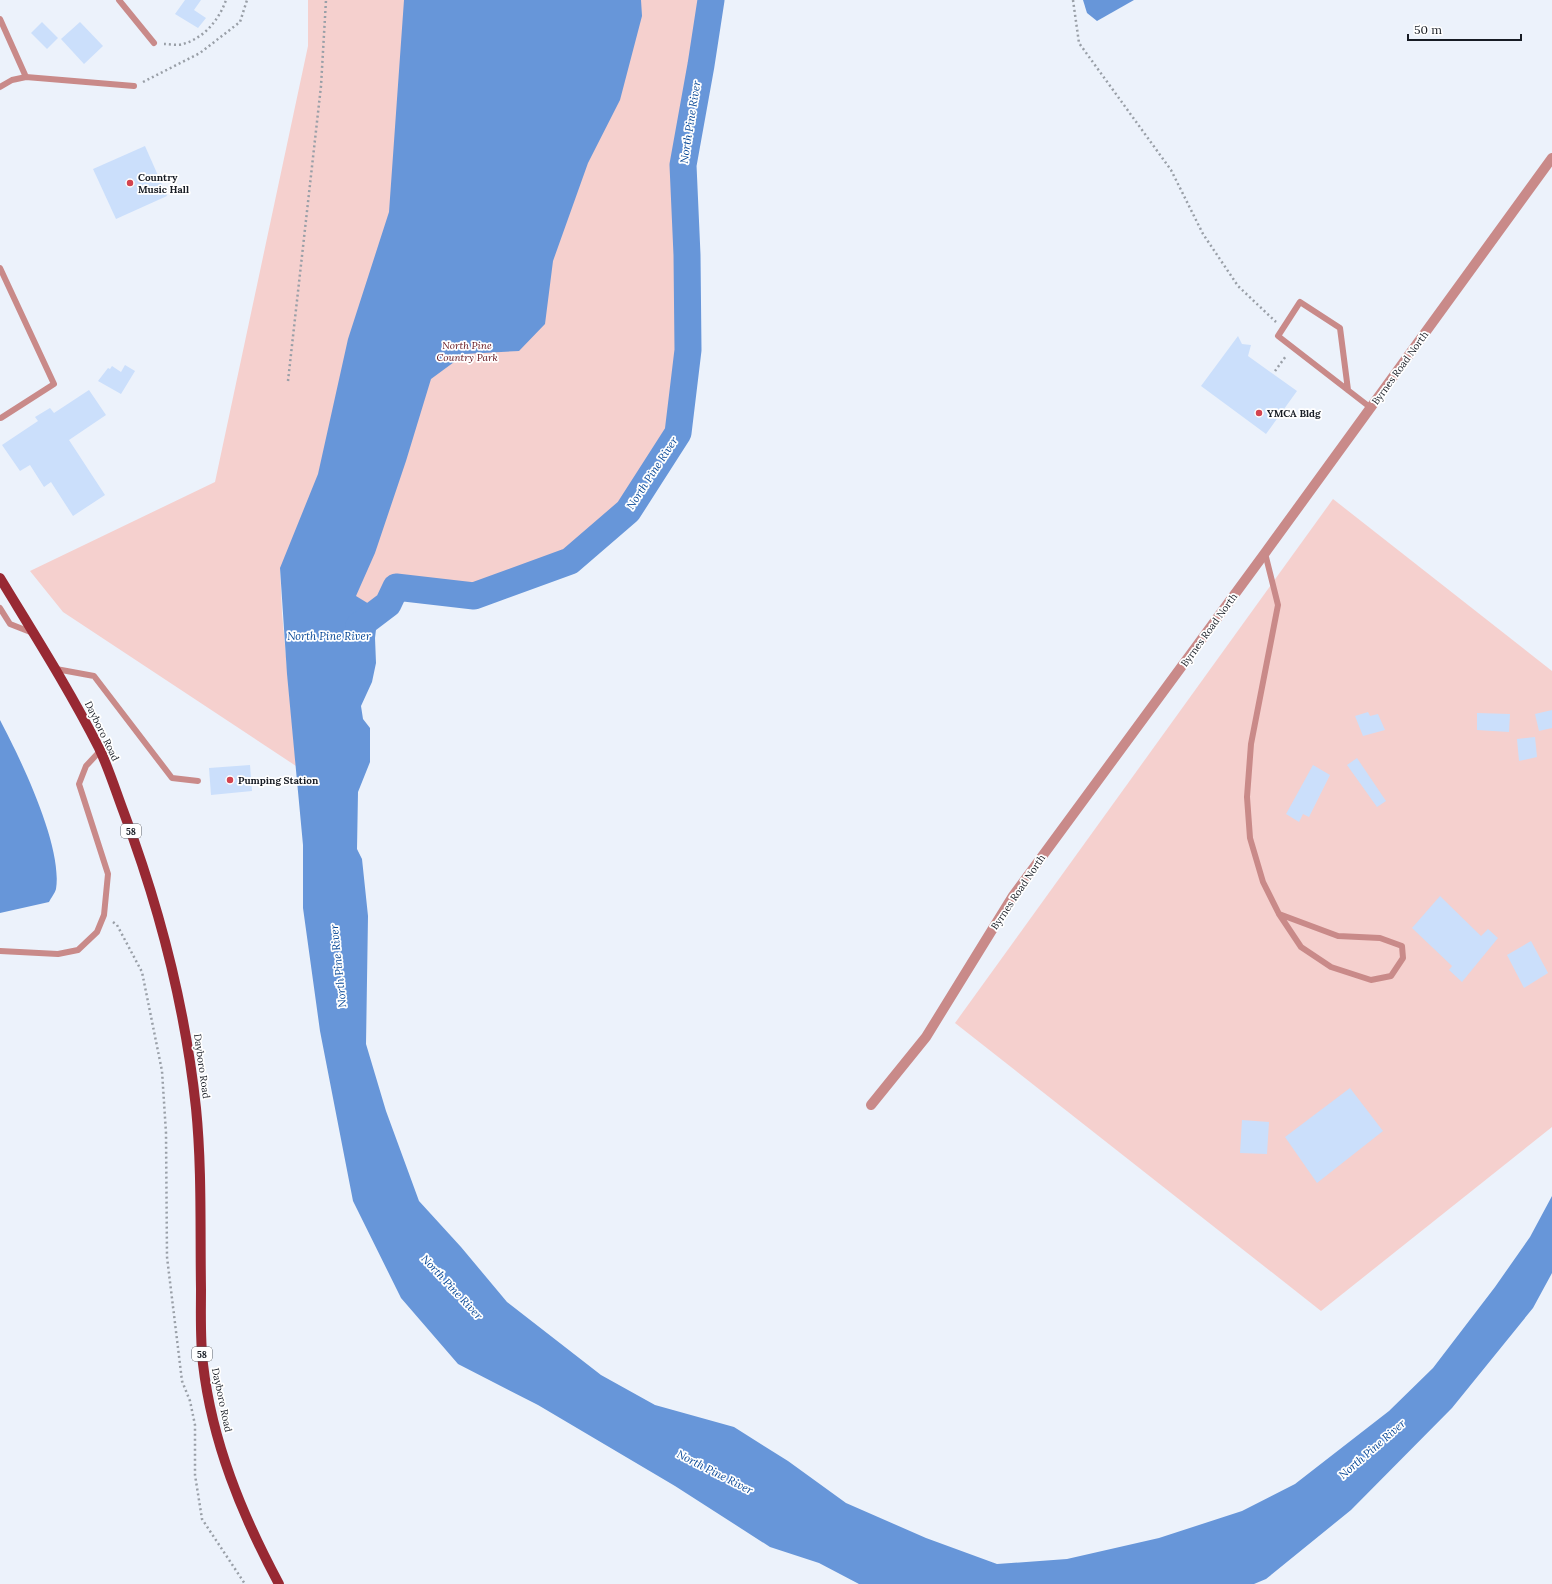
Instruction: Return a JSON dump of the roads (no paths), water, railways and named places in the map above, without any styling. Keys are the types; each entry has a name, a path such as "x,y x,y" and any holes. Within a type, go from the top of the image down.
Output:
{"main road":[{"name":"Dayboro Road","path":"0,578 56,669 100,751 138,851 164,932 186,1033 198,1139 202,1362 209,1404 218,1442 234,1487 255,1538 279,1584"}],"street":[{"name":"Byrnes Road North","path":"871,1105 926,1037 1013,896 1371,408 1552,158"}],"lane":[{"path":"119,0 154,43"},
{"path":"0,19 26,77"},
{"path":"0,88 12,80 26,77 134,86"},
{"path":"0,268 54,384 0,418"},
{"path":"1348,390 1340,328 1300,302 1278,336 1371,408"},
{"path":"1265,553 1278,605 1251,744 1247,797 1250,838 1263,882 1279,914 1301,948 1331,967 1371,980 1391,976 1403,958 1402,946 1380,938 1338,936 1279,914"},
{"path":"0,608 10,624 34,633"},
{"path":"56,669 94,676 172,778 198,781"},
{"path":"0,951 58,954 78,950 97,932 104,915 108,874 79,784 86,766 100,751"}],"water":[{"path":"404,0 641,0 642,16 620,100 588,163 553,261 545,324 519,351 465,354 431,379 406,461 375,553 356,596 374,607 388,604 377,621 375,638 376,663 372,682 361,706 363,719 370,728 370,762 358,792 357,849 362,859 368,916 366,1044 386,1111 419,1201 461,1247 507,1302 601,1375 655,1405 734,1427 788,1461 846,1503 926,1538 997,1564 1067,1559 1159,1538 1242,1511 1295,1484 1389,1411 1433,1368 1495,1287 1530,1237 1552,1196 1552,1273 1533,1308 1452,1408 1351,1510 1266,1579 1254,1584 859,1584 819,1563 770,1547 675,1486 538,1405 458,1364 401,1298 353,1201 320,1031 303,908 303,845 287,674 280,568 318,474 348,339 389,212"},
{"path":"1083,0 1134,0 1097,21 1087,13"},
{"path":"0,720 18,756 47,827 53,850 56,871 56,889 49,902 0,913"}],"waterway":[{"name":"North Pine River","path":"359,626 388,604 396,587 474,596 570,561 628,511 678,433 688,350 687,255 683,165 711,0"}],"place":[{"name":"Country Music Hall","path":"130,183"},
{"name":"YMCA Bldg","path":"1259,413"},
{"name":"Pumping Station","path":"230,780"}],"park label":[{"name":"North Pine Country Park","path":"467,350"}]}
